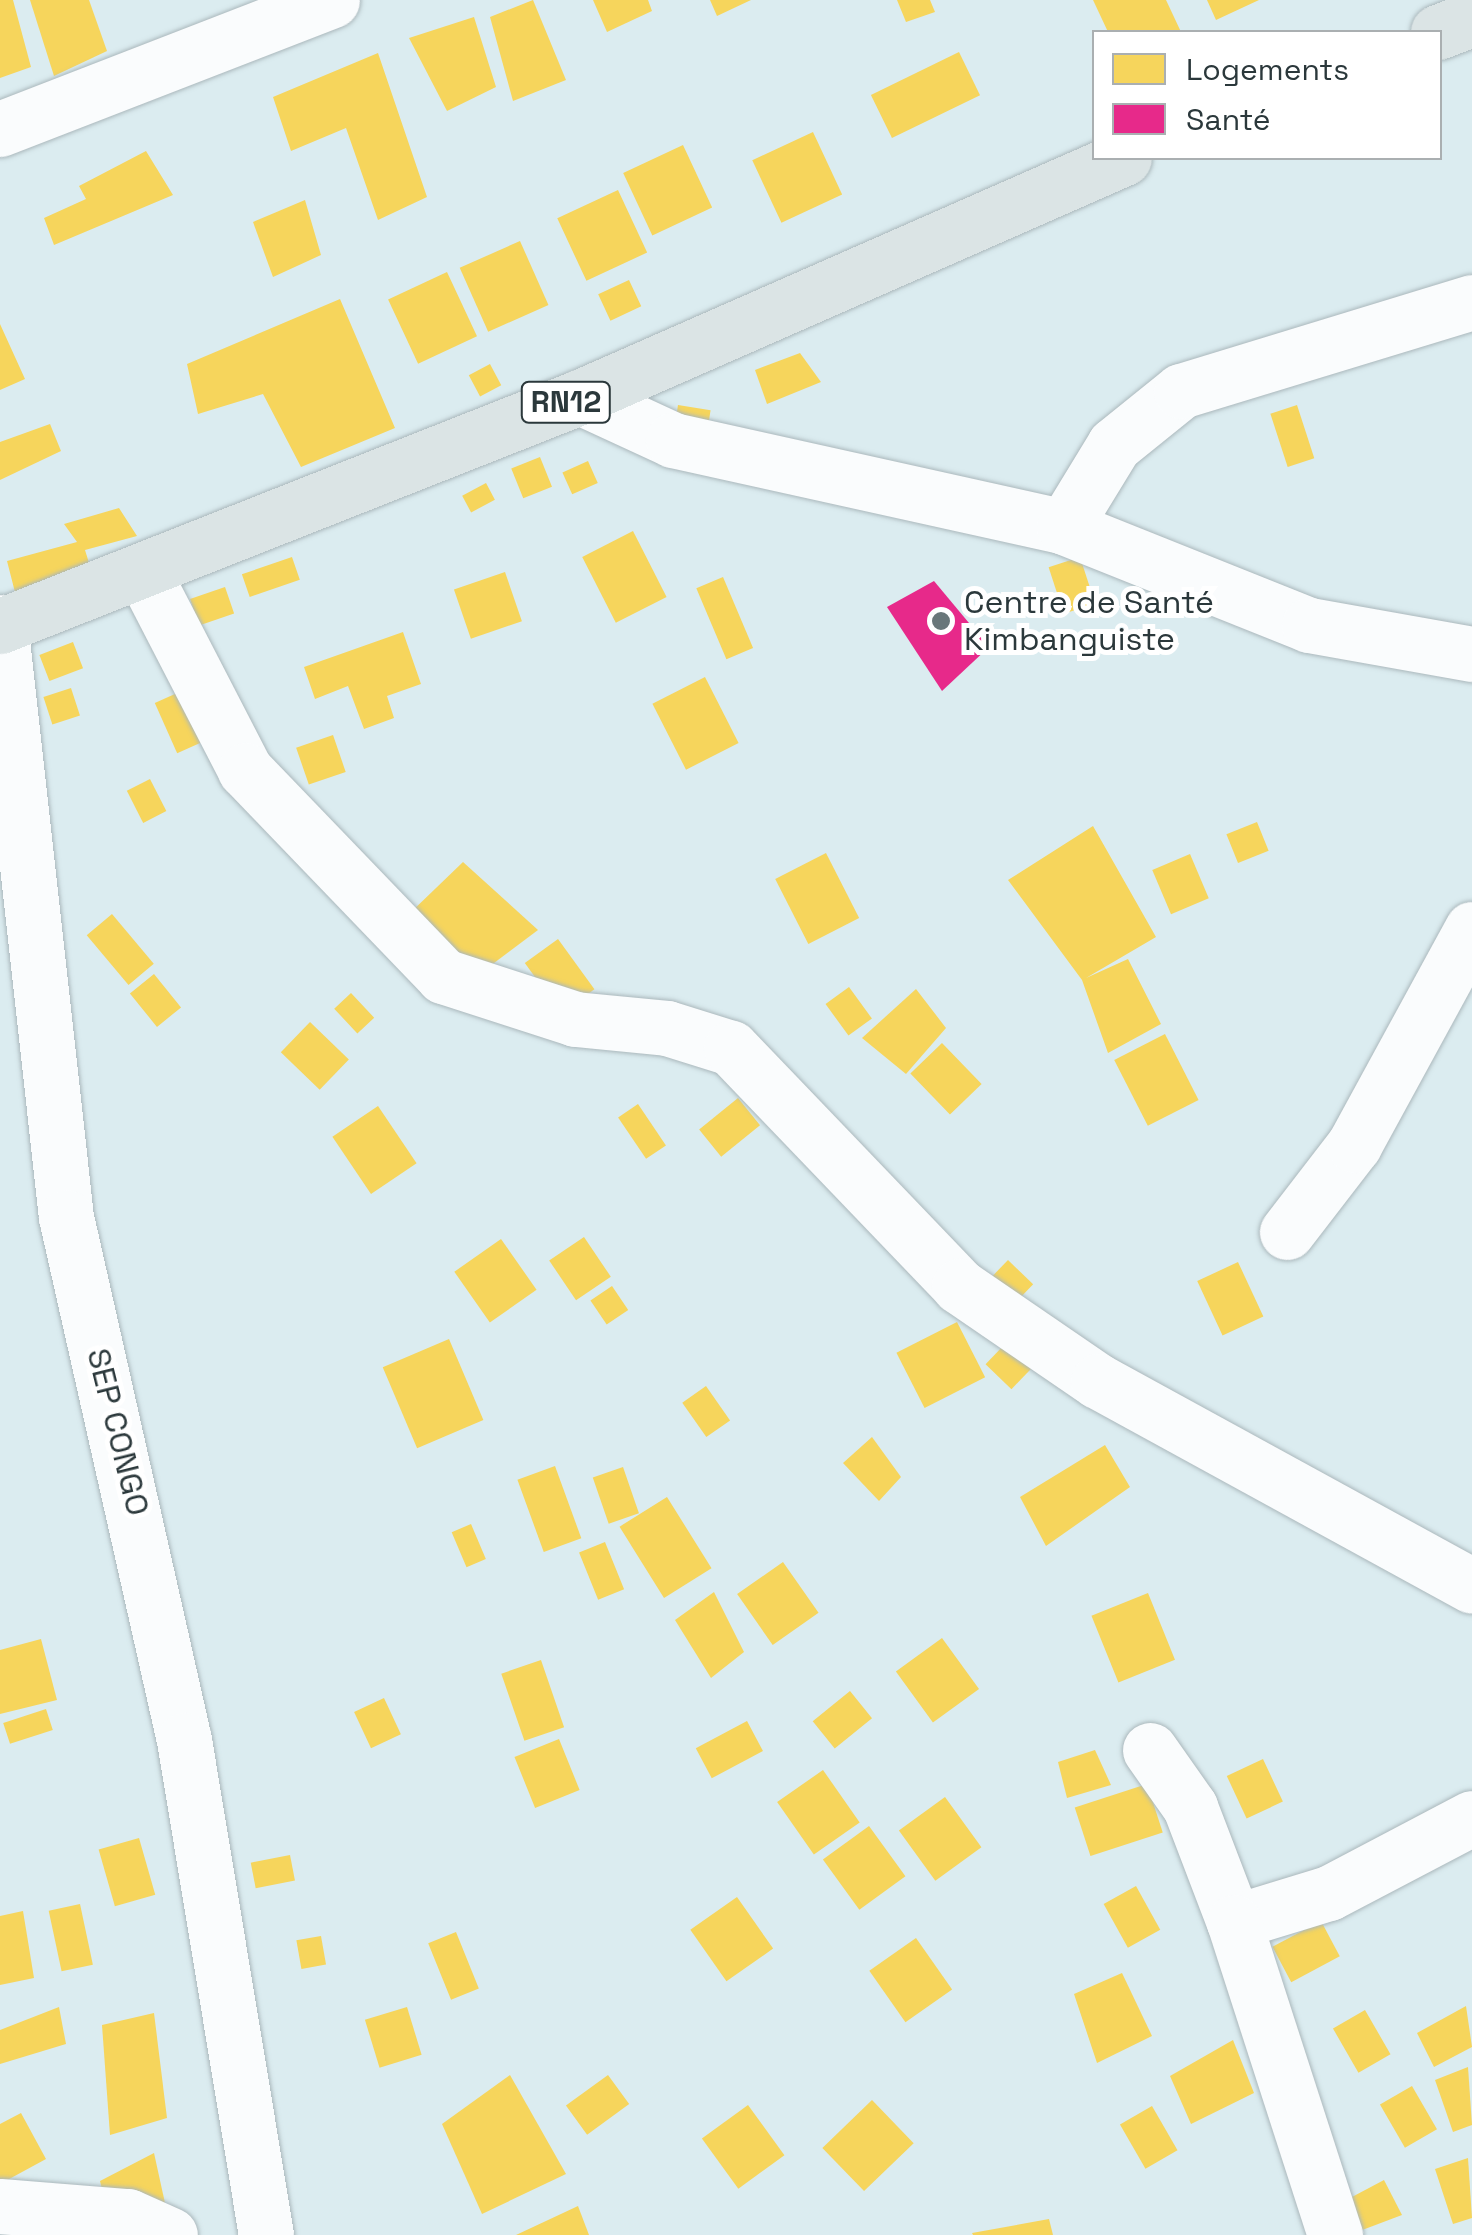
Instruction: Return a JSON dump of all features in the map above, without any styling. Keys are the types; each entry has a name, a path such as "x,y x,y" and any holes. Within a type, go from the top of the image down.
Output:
{"main road":[{"path":"1442,30 1472,19"},
{"name":"RN12","path":"0,625 580,397 1119,160"}],"street":[{"path":"0,129 206,25 332,0"},
{"path":"1064,527 1114,445 1181,391 1472,302"},
{"path":"580,397 673,440 1064,527 1309,625 1472,654"},
{"path":"143,572 245,770 377,917 443,976 575,1018 667,1028 731,1048 959,1286 1098,1380 1472,1586"},
{"name":"SEP CONGO","path":"0,625 66,1218 184,1740 266,2235"},
{"path":"1287,1232 1354,1145 1472,930"},
{"path":"1150,1750 1190,1806 1234,1922 1335,2235"},
{"path":"1234,1922 1329,1893 1443,1842 1472,1818"},
{"path":"0,2206 128,2216 170,2235"}],"building: Logements":[{"path":"0,0 13,0 31,67 0,78"},
{"path":"30,0 89,0 107,51 54,76"},
{"path":"533,0 566,80 513,101 490,17"},
{"path":"593,0 648,0 652,11 607,32"},
{"path":"710,0 751,0 717,16"},
{"path":"897,0 930,0 935,12 906,22"},
{"path":"1093,0 1166,0 1180,30 1107,30"},
{"path":"1207,0 1259,0 1216,20"},
{"path":"474,17 496,87 447,111 409,38"},
{"path":"959,52 980,95 892,138 871,95"},
{"path":"378,53 427,197 378,220 346,128 291,151 273,97"},
{"path":"813,132 842,195 781,223 752,160"},
{"path":"683,145 712,208 652,235 623,173"},
{"path":"146,151 173,195 54,245 44,218 86,199 79,186"},
{"path":"618,190 647,253 586,281 557,218"},
{"path":"305,200 321,255 273,277 253,222"},
{"path":"520,241 548,305 488,332 460,268"},
{"path":"447,272 477,336 418,364 388,299"},
{"path":"629,280 641,306 610,321 598,294"},
{"path":"340,299 395,428 301,467 263,394 198,414 187,364"},
{"path":"0,324 25,379 0,390"},
{"path":"800,353 821,382 767,404 755,370"},
{"path":"490,364 501,385 480,396 469,375"},
{"path":"678,405 711,410 707,431 675,426"},
{"path":"1297,405 1314,458 1288,467 1270,414"},
{"path":"50,424 61,451 0,480 0,442"},
{"path":"540,457 552,487 523,498 511,469"},
{"path":"588,461 598,483 572,494 562,472"},
{"path":"486,483 495,500 471,512 462,496"},
{"path":"119,508 137,536 85,550 94,579 17,600 7,561 77,542 64,524"},
{"path":"633,531 667,597 616,623 582,557"},
{"path":"292,557 300,580 250,597 242,574"},
{"path":"1080,557 1095,604 1064,614 1049,567"},
{"path":"505,572 522,621 471,639 454,590"},
{"path":"723,577 753,648 726,659 696,588"},
{"path":"225,587 234,613 199,626 190,599"},
{"path":"403,632 421,684 387,696 394,718 364,729 348,686 315,699 304,667"},
{"path":"73,642 83,668 49,681 39,655"},
{"path":"705,677 739,743 686,770 652,704"},
{"path":"195,685 217,735 177,753 155,703"},
{"path":"71,688 80,716 52,725 43,697"},
{"path":"333,735 346,772 309,785 296,748"},
{"path":"150,779 166,811 143,823 127,791"},
{"path":"1257,822 1269,851 1238,863 1226,834"},
{"path":"1093,826 1156,937 1086,978 1128,959 1161,1024 1108,1053 1082,980 1008,880"},
{"path":"826,853 859,918 808,944 775,879"},
{"path":"1190,854 1209,898 1171,914 1152,870"},
{"path":"463,862 538,930 466,984 409,914"},
{"path":"112,914 154,964 129,985 87,935"},
{"path":"558,939 594,989 561,1013 525,963"},
{"path":"154,974 181,1007 157,1027 130,994"},
{"path":"849,987 872,1019 848,1036 826,1004"},
{"path":"916,989 946,1028 906,1074 862,1038"},
{"path":"351,993 374,1018 357,1034 334,1009"},
{"path":"310,1022 349,1060 320,1090 281,1052"},
{"path":"1165,1034 1199,1100 1148,1126 1114,1060"},
{"path":"942,1043 982,1084 950,1115 910,1074"},
{"path":"738,1098 760,1125 721,1157 699,1129"},
{"path":"638,1104 666,1145 646,1159 618,1117"},
{"path":"378,1106 417,1163 371,1194 332,1137"},
{"path":"584,1237 611,1277 576,1300 549,1260"},
{"path":"501,1239 537,1290 490,1322 454,1272"},
{"path":"1008,1260 1033,1284 1011,1307 986,1283"},
{"path":"1238,1262 1263,1316 1223,1335 1197,1281"},
{"path":"612,1286 628,1310 607,1325 590,1301"},
{"path":"957,1322 985,1377 925,1408 896,1353"},
{"path":"449,1339 483,1420 417,1448 383,1367"},
{"path":"1005,1344 1031,1369 1011,1389 986,1364"},
{"path":"706,1386 730,1420 706,1437 682,1403"},
{"path":"872,1437 901,1477 879,1501 843,1463"},
{"path":"1105,1445 1130,1487 1046,1546 1020,1497"},
{"path":"555,1466 581,1538 544,1552 517,1480"},
{"path":"623,1467 639,1513 609,1524 593,1477"},
{"path":"667,1497 712,1568 664,1598 620,1527"},
{"path":"471,1524 486,1559 467,1567 452,1532"},
{"path":"605,1542 624,1589 598,1600 579,1552"},
{"path":"783,1562 819,1613 773,1645 737,1594"},
{"path":"714,1592 744,1652 711,1678 675,1620"},
{"path":"1148,1593 1175,1660 1118,1683 1091,1616"},
{"path":"942,1638 979,1689 933,1722 896,1672"},
{"path":"41,1639 57,1700 0,1714 0,1650"},
{"path":"541,1660 564,1727 524,1741 501,1674"},
{"path":"850,1691 872,1718 835,1748 813,1721"},
{"path":"384,1698 401,1734 371,1748 354,1712"},
{"path":"46,1709 53,1730 10,1744 3,1723"},
{"path":"747,1721 763,1751 712,1778 696,1748"},
{"path":"559,1739 580,1790 535,1808 514,1757"},
{"path":"1095,1750 1111,1785 1067,1798 1058,1762"},
{"path":"1263,1759 1283,1802 1247,1819 1227,1776"},
{"path":"823,1770 860,1822 814,1855 777,1802"},
{"path":"1147,1784 1163,1833 1090,1856 1075,1807"},
{"path":"945,1797 981,1847 935,1881 899,1831"},
{"path":"869,1826 905,1876 859,1910 823,1860"},
{"path":"139,1838 155,1895 115,1906 99,1850"},
{"path":"290,1855 295,1881 256,1888 251,1863"},
{"path":"1136,1886 1160,1930 1128,1948 1104,1904"},
{"path":"737,1897 773,1949 726,1981 690,1930"},
{"path":"80,1904 93,1965 62,1971 49,1911"},
{"path":"23,1911 34,1978 0,1985 0,1916"},
{"path":"1321,1921 1340,1956 1291,1982 1272,1947"},
{"path":"456,1932 479,1989 451,2000 428,1943"},
{"path":"321,1936 326,1965 301,1969 296,1940"},
{"path":"916,1938 952,1990 905,2022 869,1971"},
{"path":"1122,1973 1152,2036 1097,2063 1074,1994"},
{"path":"1466,2006 1472,2047 1434,2067 1417,2033"},
{"path":"59,2007 66,2044 0,2064 0,2030"},
{"path":"407,2007 422,2055 380,2068 365,2020"},
{"path":"1365,2010 1390,2054 1358,2073 1333,2028"},
{"path":"154,2013 167,2118 110,2135 102,2025"},
{"path":"1233,2040 1254,2093 1191,2124 1170,2076"},
{"path":"1468,2067 1472,2125 1453,2132 1435,2080"},
{"path":"510,2075 566,2174 482,2214 442,2124"},
{"path":"608,2075 629,2104 587,2135 566,2106"},
{"path":"1412,2086 1437,2129 1405,2148 1380,2104"},
{"path":"872,2100 914,2143 864,2191 822,2148"},
{"path":"748,2105 784,2155 738,2189 702,2139"},
{"path":"1152,2106 1178,2150 1145,2169 1120,2124"},
{"path":"21,2113 46,2159 0,2184 0,2124"},
{"path":"154,2153 172,2235 113,2235 100,2181"},
{"path":"1468,2158 1472,2218 1453,2224 1435,2169"},
{"path":"1384,2180 1402,2215 1349,2235 1335,2206"},
{"path":"578,2206 589,2235 516,2235"},
{"path":"1049,2219 1053,2235 972,2233"}],"building: Santé":[{"path":"934,581 989,647 942,691 887,607"}],"place":[{"name":"Centre de Santé Kimbanguiste","path":"941,621"}]}
